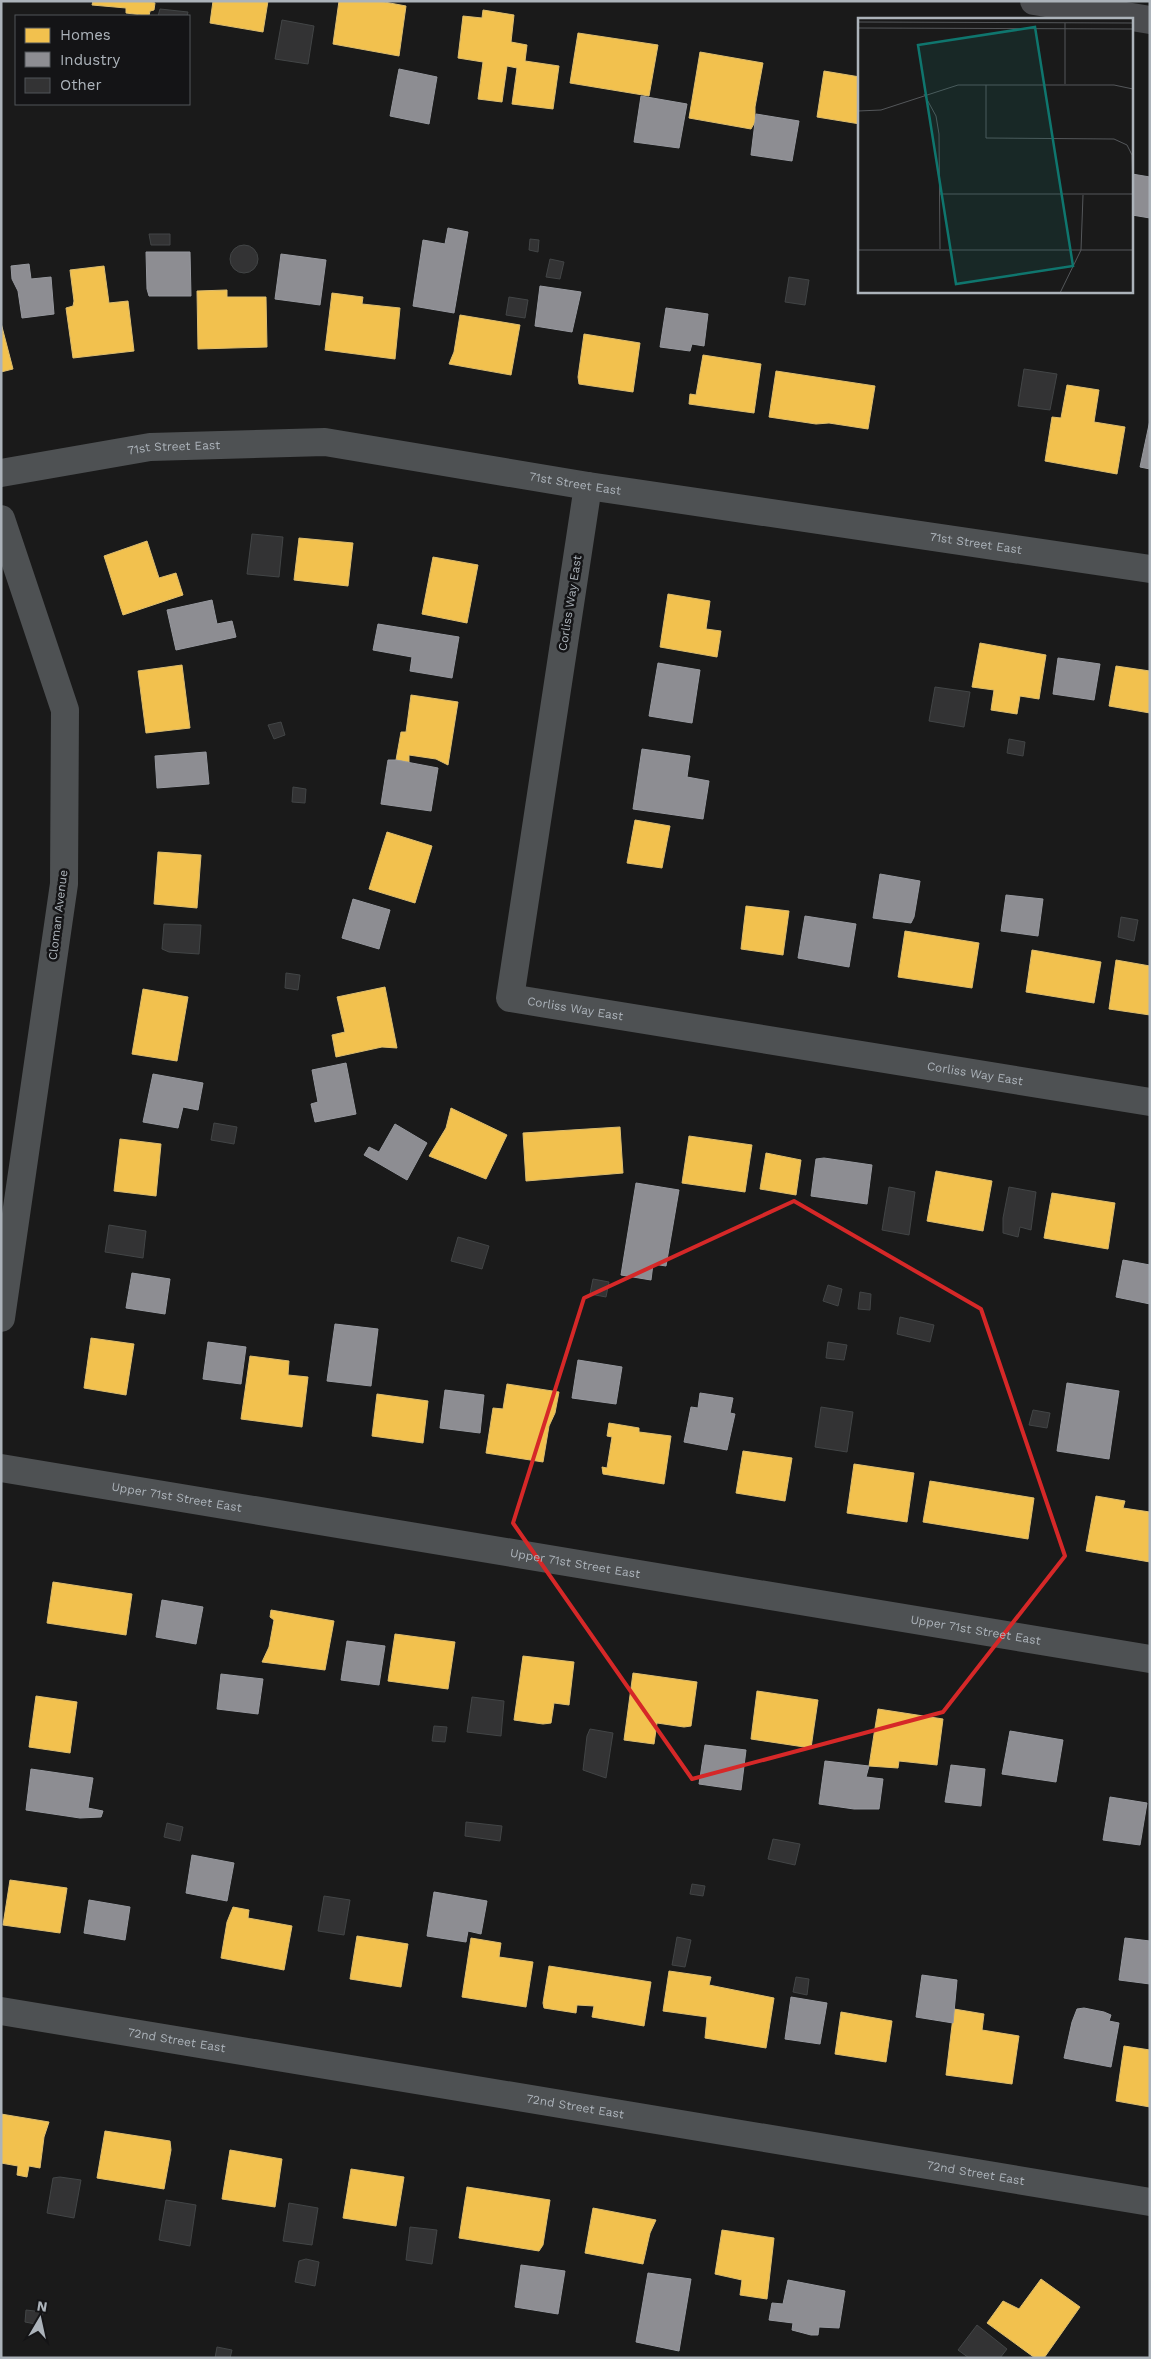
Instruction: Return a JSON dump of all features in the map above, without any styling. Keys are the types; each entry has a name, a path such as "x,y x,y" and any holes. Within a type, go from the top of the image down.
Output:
{"main road":[{"path":"1034,1 1150,20"}],"street":[{"name":"71st Street East","path":"1,473 150,447 325,442 588,486 1150,569"},
{"name":"Corliss Way East","path":"588,486 510,998 1150,1102"},
{"name":"Cloman Avenue","path":"1,519 65,710 64,884 1,1318"},
{"name":"Upper 71st Street East","path":"1,1468 1150,1659"},
{"name":"72nd Street East","path":"1,2011 1150,2202"}],"highlighted area":[{"path":"794,1201 981,1309 1065,1556 943,1712 692,1779 513,1523 584,1298"}],"building: Homes":[{"path":"93,1 150,1 155,3 154,10 150,11 149,15 126,13 126,8 92,5"},
{"path":"213,1 268,1 263,32 210,23"},
{"path":"339,1 379,1 406,6 399,56 333,44"},
{"path":"483,10 514,15 511,42 527,45 525,61 559,66 553,109 512,104 517,68 507,66 502,102 478,99 483,62 458,58 463,16 482,18"},
{"path":"578,33 658,45 649,96 570,83"},
{"path":"700,52 763,63 755,107 755,122 751,129 689,118"},
{"path":"824,71 858,77 858,124 817,117"},
{"path":"104,266 109,303 128,301 134,351 73,358 66,308 73,306 74,301 70,270"},
{"path":"227,290 227,297 266,297 267,347 198,349 197,291"},
{"path":"332,293 363,297 362,304 400,308 395,359 325,350"},
{"path":"460,315 520,325 511,375 449,364 454,352"},
{"path":"1,323 13,369 1,372"},
{"path":"584,334 640,343 633,392 579,384 578,377"},
{"path":"703,355 761,364 754,413 689,404 690,394 696,395"},
{"path":"776,371 875,386 868,429 769,417"},
{"path":"1067,385 1099,390 1094,422 1125,427 1117,474 1045,461 1052,417 1061,418"},
{"path":"299,538 353,543 348,586 294,580"},
{"path":"147,541 159,578 176,573 183,595 123,615 104,556"},
{"path":"433,557 478,565 467,623 422,614"},
{"path":"668,594 710,601 706,629 721,631 717,657 660,647"},
{"path":"980,643 1046,655 1039,699 1020,696 1017,714 991,710 994,690 972,687"},
{"path":"182,665 190,728 146,733 138,671"},
{"path":"1116,666 1150,671 1150,713 1109,706"},
{"path":"411,695 458,702 448,765 436,759 409,755 409,762 396,760 401,732 406,732"},
{"path":"635,820 670,826 662,868 627,863"},
{"path":"387,832 432,846 415,903 369,889"},
{"path":"158,852 201,855 197,908 154,904"},
{"path":"746,906 789,911 783,955 741,949"},
{"path":"905,931 979,943 972,988 898,977"},
{"path":"1032,950 1101,962 1094,1003 1026,992"},
{"path":"1116,960 1150,966 1150,1015 1109,1009"},
{"path":"385,987 397,1048 382,1047 336,1057 332,1035 345,1032 337,997"},
{"path":"143,989 188,997 177,1061 132,1054"},
{"path":"451,1108 507,1135 486,1179 429,1156 446,1128"},
{"path":"620,1127 623,1173 526,1181 523,1133"},
{"path":"689,1136 752,1145 745,1192 682,1183"},
{"path":"120,1139 161,1144 156,1196 114,1191"},
{"path":"766,1153 801,1160 796,1195 760,1189"},
{"path":"936,1171 992,1181 983,1231 927,1221"},
{"path":"1052,1193 1115,1203 1108,1249 1044,1238"},
{"path":"91,1338 134,1344 126,1395 84,1388"},
{"path":"250,1356 289,1361 288,1375 308,1377 302,1427 241,1419"},
{"path":"507,1384 559,1392 555,1413 549,1426 543,1462 486,1453 493,1408 503,1409"},
{"path":"377,1394 428,1401 423,1443 372,1436"},
{"path":"609,1423 639,1428 639,1432 671,1436 664,1484 603,1474 602,1467 607,1468 612,1437 607,1436"},
{"path":"743,1451 792,1458 785,1501 736,1493"},
{"path":"854,1464 914,1473 907,1522 847,1513"},
{"path":"930,1481 1034,1498 1028,1539 923,1522"},
{"path":"1096,1496 1125,1501 1123,1508 1150,1512 1150,1562 1086,1551"},
{"path":"53,1582 132,1594 126,1635 47,1623"},
{"path":"271,1610 334,1621 325,1670 262,1662 269,1647 274,1620 270,1617"},
{"path":"395,1634 455,1642 448,1689 388,1681"},
{"path":"523,1656 574,1662 569,1705 554,1703 551,1723 543,1724 514,1720"},
{"path":"633,1673 697,1682 691,1726 684,1727 657,1723 654,1744 624,1740"},
{"path":"757,1691 818,1700 811,1748 751,1739"},
{"path":"36,1696 77,1702 70,1753 29,1747"},
{"path":"878,1709 943,1719 937,1765 899,1761 898,1768 869,1766"},
{"path":"10,1880 67,1888 60,1933 3,1925"},
{"path":"233,1907 249,1910 248,1918 292,1926 284,1970 221,1958 227,1922"},
{"path":"357,1936 408,1944 401,1987 350,1979"},
{"path":"471,1938 501,1943 499,1957 533,1962 526,2007 462,1997"},
{"path":"549,1966 651,1982 644,2026 592,2017 594,2006 577,2005 576,2013 544,2008 543,2003"},
{"path":"669,1971 711,1977 709,1985 774,1998 766,2048 705,2038 707,2017 663,2011"},
{"path":"954,2009 984,2014 982,2030 1019,2036 1012,2084 946,2075"},
{"path":"841,2012 892,2021 886,2062 835,2054"},
{"path":"1124,2046 1150,2050 1150,2107 1116,2101"},
{"path":"1,2114 49,2122 44,2137 40,2168 29,2166 27,2177 17,2175 18,2166 1,2163"},
{"path":"105,2131 170,2141 171,2150 164,2189 97,2178"},
{"path":"230,2150 282,2159 275,2207 222,2199"},
{"path":"351,2169 404,2177 396,2226 343,2218"},
{"path":"467,2187 550,2200 543,2245 539,2251 459,2238"},
{"path":"593,2208 656,2220 650,2233 643,2264 585,2253"},
{"path":"722,2230 774,2238 767,2299 740,2295 742,2280 715,2274"},
{"path":"1041,2279 1080,2307 1044,2358 1035,2358 987,2323 1003,2301 1019,2309"}],"building: Industry":[{"path":"399,69 437,77 429,124 390,116"},
{"path":"641,96 687,104 679,148 634,142"},
{"path":"756,114 799,121 792,161 751,155"},
{"path":"1134,174 1150,177 1150,218 1134,215"},
{"path":"448,228 468,232 454,313 413,306 423,240 445,244"},
{"path":"146,252 190,252 191,296 149,296 147,289"},
{"path":"281,254 326,260 320,305 275,299"},
{"path":"29,264 31,279 51,277 54,314 22,318 18,291 12,279 11,266"},
{"path":"540,286 581,292 572,332 535,326"},
{"path":"666,308 708,314 704,346 692,344 690,351 660,347"},
{"path":"1150,420 1150,469 1140,467"},
{"path":"212,600 217,624 232,621 236,637 176,650 167,610"},
{"path":"378,624 459,637 452,678 410,671 412,657 373,650"},
{"path":"1058,658 1100,664 1094,700 1053,694"},
{"path":"658,663 700,670 692,723 649,716"},
{"path":"642,749 690,756 687,777 709,781 703,819 633,809"},
{"path":"206,752 209,784 157,788 155,756"},
{"path":"388,760 438,768 431,811 381,804"},
{"path":"880,874 920,881 914,917 911,923 873,918"},
{"path":"1006,895 1043,899 1038,936 1001,931"},
{"path":"353,899 390,910 379,949 342,938"},
{"path":"805,916 856,924 849,967 798,958"},
{"path":"346,1063 356,1114 315,1122 311,1104 318,1102 312,1070"},
{"path":"153,1074 203,1083 198,1110 183,1107 178,1128 143,1122"},
{"path":"395,1124 427,1143 407,1180 364,1155 369,1147 379,1152"},
{"path":"824,1158 872,1165 867,1204 811,1196 816,1159"},
{"path":"636,1183 679,1190 666,1266 653,1264 651,1280 621,1275"},
{"path":"1123,1260 1150,1265 1150,1304 1116,1297"},
{"path":"132,1273 170,1279 165,1314 126,1308"},
{"path":"335,1324 378,1329 371,1386 327,1381"},
{"path":"208,1342 246,1347 241,1384 203,1379"},
{"path":"578,1360 622,1367 616,1404 572,1398"},
{"path":"1067,1383 1119,1391 1109,1459 1057,1451"},
{"path":"445,1390 484,1395 480,1433 440,1428"},
{"path":"700,1393 733,1398 730,1413 735,1414 727,1450 684,1442 691,1407 698,1408"},
{"path":"162,1600 203,1607 196,1644 156,1637"},
{"path":"347,1641 385,1646 379,1685 341,1680"},
{"path":"221,1674 263,1679 258,1714 217,1709"},
{"path":"1010,1731 1063,1740 1056,1782 1002,1774"},
{"path":"705,1745 746,1750 741,1790 699,1784"},
{"path":"825,1761 869,1766 866,1777 883,1779 879,1809 854,1809 819,1804"},
{"path":"951,1765 985,1769 981,1806 945,1802"},
{"path":"31,1769 93,1778 88,1808 103,1811 101,1817 80,1818 26,1810"},
{"path":"1110,1797 1147,1803 1140,1845 1103,1840"},
{"path":"192,1855 234,1863 227,1901 186,1893"},
{"path":"434,1892 487,1901 481,1934 468,1931 466,1942 427,1936"},
{"path":"89,1900 130,1907 125,1940 84,1933"},
{"path":"1125,1938 1150,1941 1150,1984 1119,1980"},
{"path":"922,1975 957,1980 953,2023 916,2017"},
{"path":"791,1997 827,2003 820,2044 785,2039"},
{"path":"1084,2008 1111,2015 1109,2021 1119,2023 1111,2067 1064,2058 1077,2009"},
{"path":"521,2265 565,2271 558,2314 515,2307"},
{"path":"648,2273 691,2279 679,2351 636,2342"},
{"path":"788,2280 845,2291 839,2328 819,2327 818,2335 811,2335 792,2330 793,2323 769,2320 772,2303 783,2304"}],"building: Other":[{"path":"160,9 188,12 187,15 158,15"},
{"path":"282,20 314,26 308,64 275,59"},
{"path":"149,234 170,234 170,245 151,245"},
{"path":"530,239 539,240 538,252 529,250"},
{"path":"244,245 254,249 258,259 254,269 244,273 234,269 230,259 234,249"},
{"path":"550,259 564,262 560,279 546,277"},
{"path":"789,277 809,280 805,305 785,302"},
{"path":"509,297 528,300 525,318 506,315"},
{"path":"1024,369 1057,374 1050,410 1018,406"},
{"path":"252,534 283,537 279,577 247,574"},
{"path":"935,687 970,692 964,727 929,721"},
{"path":"281,722 285,735 274,739 268,725"},
{"path":"1009,739 1025,742 1023,756 1007,753"},
{"path":"293,787 306,789 305,803 292,802"},
{"path":"1121,917 1138,920 1134,941 1118,937"},
{"path":"164,924 201,925 199,954 169,952 162,949"},
{"path":"286,973 300,975 298,990 285,988"},
{"path":"214,1123 237,1127 234,1144 211,1140"},
{"path":"889,1187 915,1192 909,1235 882,1230"},
{"path":"1009,1187 1036,1192 1031,1230 1020,1227 1018,1237 1003,1233 1003,1218"},
{"path":"109,1225 146,1231 143,1258 105,1252"},
{"path":"458,1237 489,1246 482,1269 451,1261"},
{"path":"593,1279 609,1282 606,1297 590,1294"},
{"path":"828,1285 842,1289 838,1306 823,1301"},
{"path":"860,1292 871,1294 870,1310 858,1309"},
{"path":"900,1317 934,1325 930,1342 897,1334"},
{"path":"828,1342 847,1345 844,1360 826,1358"},
{"path":"821,1407 853,1412 847,1452 815,1447"},
{"path":"1033,1410 1050,1413 1047,1428 1029,1425"},
{"path":"472,1697 504,1701 501,1736 467,1732"},
{"path":"434,1726 447,1727 445,1742 432,1741"},
{"path":"590,1729 613,1733 606,1778 583,1770 587,1736"},
{"path":"466,1822 502,1826 500,1841 465,1836"},
{"path":"167,1823 183,1827 180,1841 164,1837"},
{"path":"773,1839 800,1844 795,1865 768,1859"},
{"path":"692,1884 705,1886 703,1896 690,1894"},
{"path":"324,1896 350,1900 344,1935 318,1931"},
{"path":"677,1937 691,1940 685,1967 672,1965"},
{"path":"796,1977 809,1979 807,1995 793,1992"},
{"path":"53,2178 81,2180 74,2218 47,2213"},
{"path":"166,2200 196,2205 190,2246 159,2240"},
{"path":"289,2203 318,2208 312,2245 283,2241"},
{"path":"410,2227 437,2230 432,2264 406,2260"},
{"path":"306,2259 319,2262 315,2286 295,2282 299,2261"},
{"path":"26,2310 43,2312 41,2325 25,2322"},
{"path":"977,2325 1007,2349 1000,2358 969,2358 958,2350"},
{"path":"217,2347 232,2350 230,2358 215,2358"}]}
